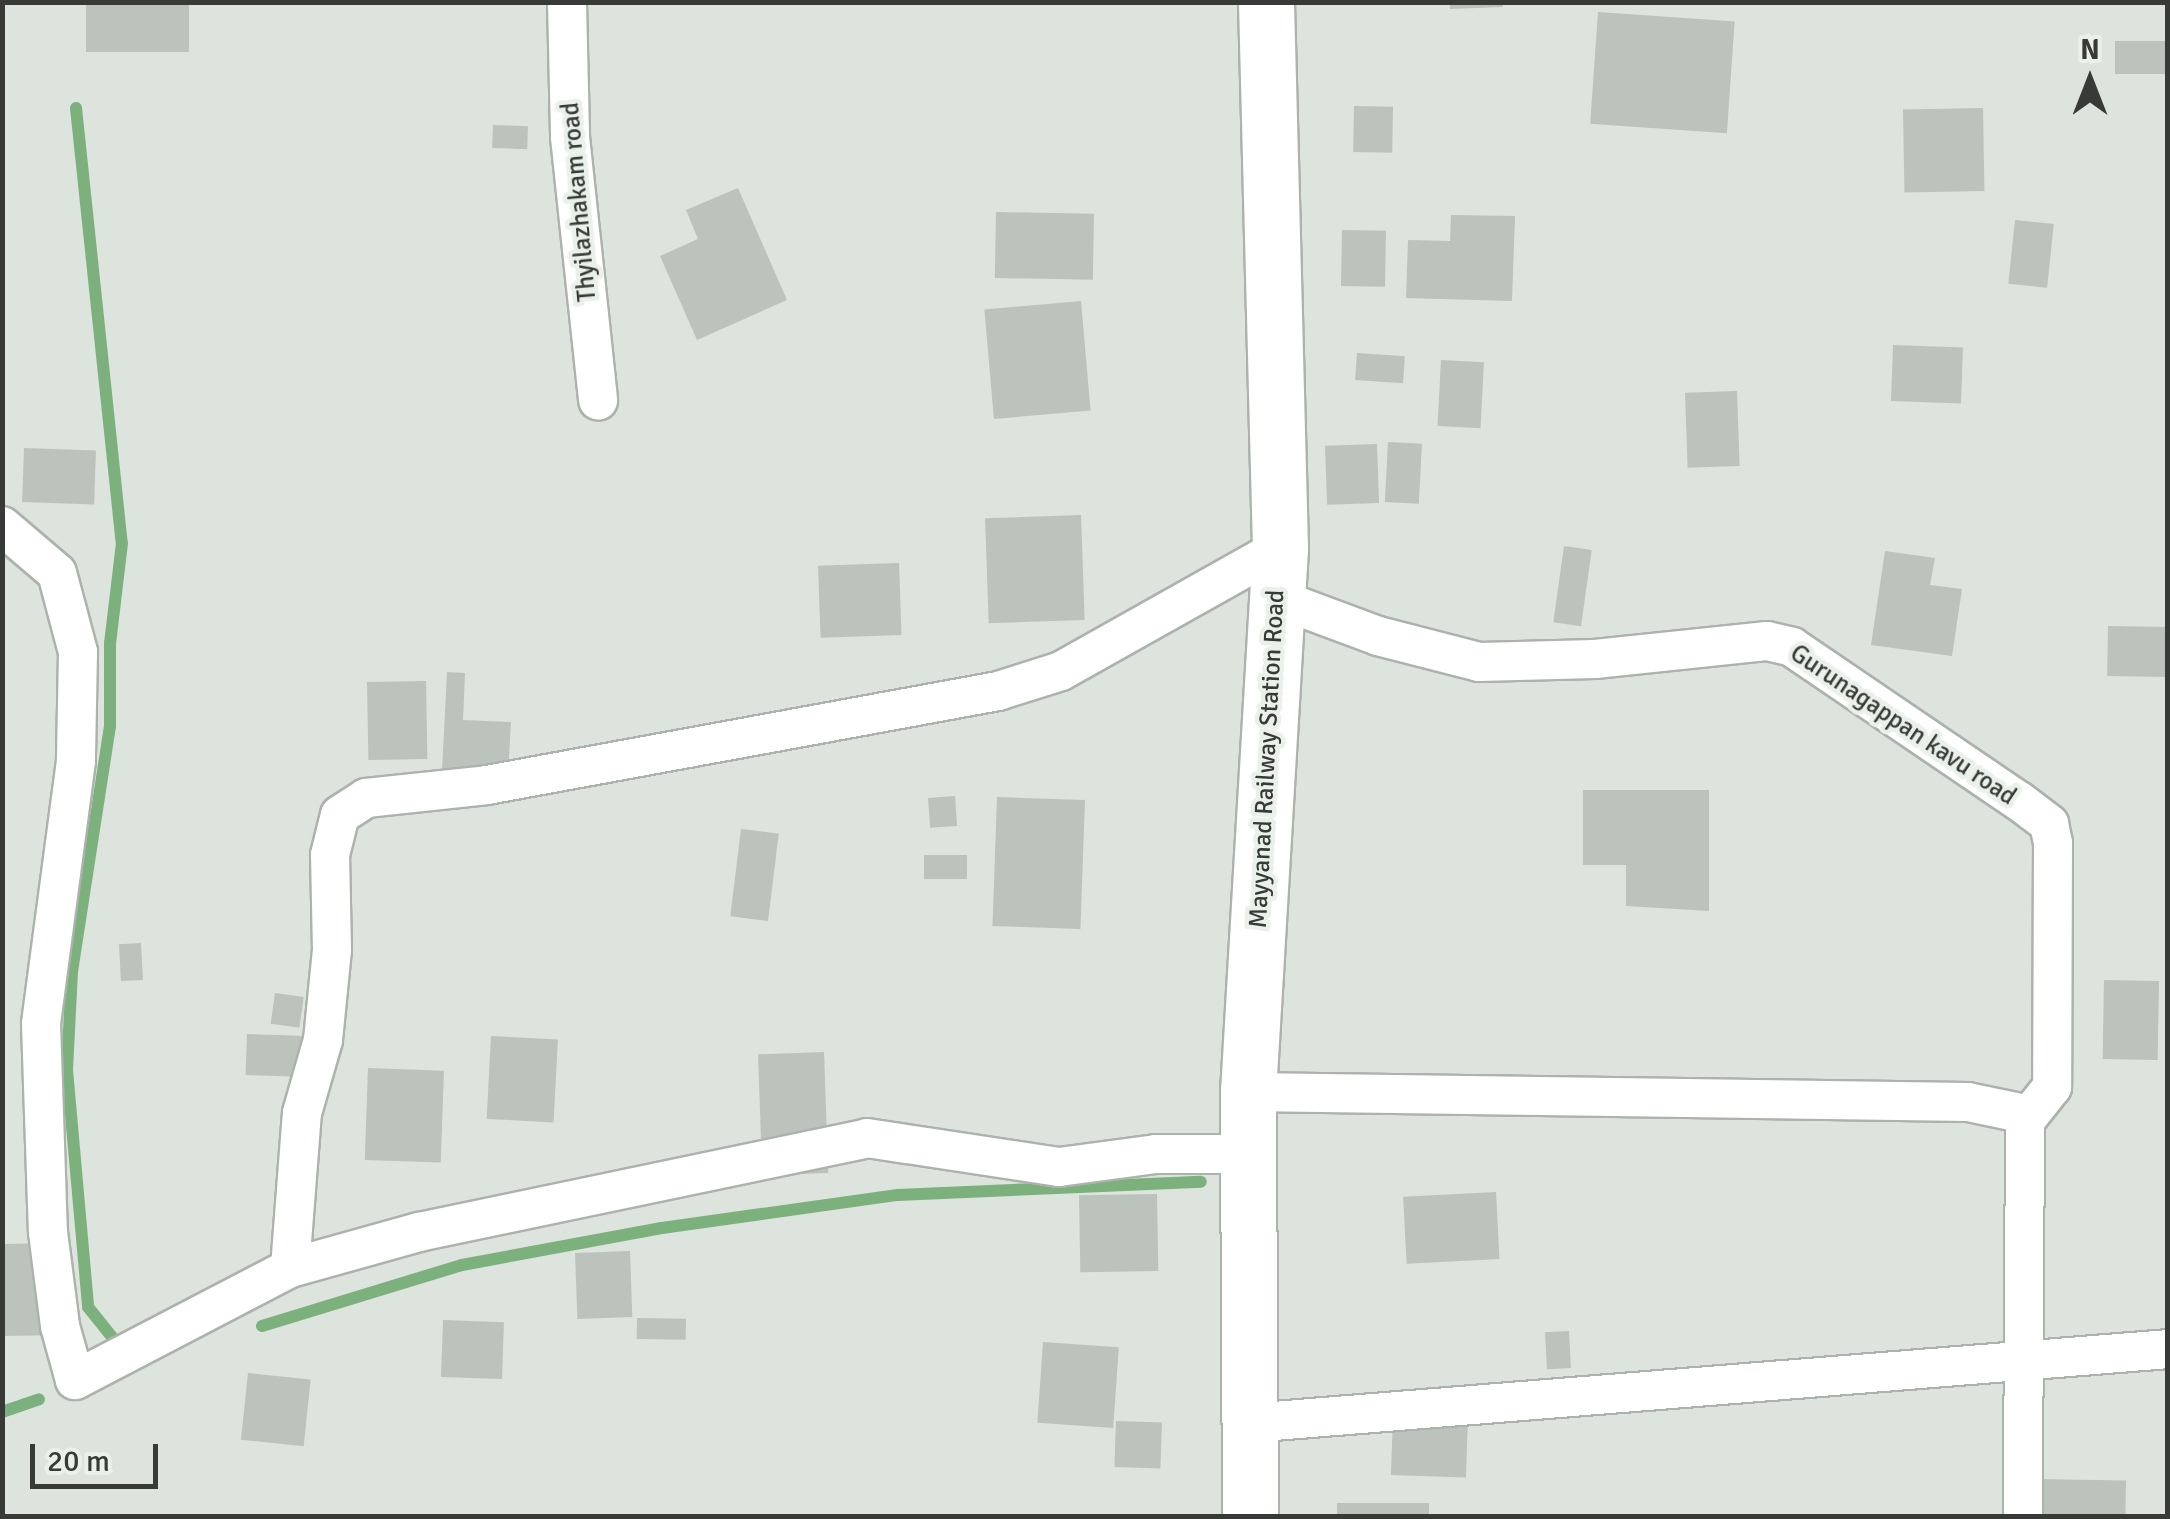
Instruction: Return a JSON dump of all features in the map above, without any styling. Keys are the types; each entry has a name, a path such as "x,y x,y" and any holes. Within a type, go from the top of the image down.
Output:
{"main road":[{"name":"Mayyanad Railway Station Road","path":"1250,1516 1246,1154 1278,573 1266,2"}],"street":[{"name":"Thyilazhakam road","path":"566,2 570,137 598,401"},
{"path":"2,526 58,573 78,652 76,761 41,1024 48,1232 60,1326 75,1380 290,1268 419,1232 866,1138 1059,1167 1156,1154 1246,1154"},
{"name":"Gurunagappan kavu road","path":"1278,573 1378,636 1479,662 1596,660 1767,641 1792,647 2019,801 2048,824 2054,843 2052,1088 2025,1121"},
{"path":"290,1268 302,1113 324,1040 332,950 330,855 340,815 366,798 487,785 998,690 1062,671 1278,573"},
{"path":"1248,1092 1968,1102 2025,1114 2028,1362 2024,1516"},
{"path":"1248,1423 2168,1349"}],"building":[{"path":"86,2 189,2 189,52 86,52"},
{"path":"1450,2 1502,2 1503,7 1450,9"},
{"path":"1598,12 1735,22 1727,133 1590,124"},
{"path":"2115,41 2168,41 2168,74 2115,74"},
{"path":"1354,106 1393,107 1392,153 1353,152"},
{"path":"1983,108 1984,191 1904,192 1903,109"},
{"path":"493,125 528,126 527,149 492,148"},
{"path":"738,188 787,300 697,340 660,256 698,239 686,210"},
{"path":"996,212 1094,214 1093,280 995,278"},
{"path":"1451,215 1515,216 1512,301 1406,298 1408,240 1450,241"},
{"path":"2015,220 2054,224 2047,288 2008,284"},
{"path":"1342,230 1386,231 1385,287 1341,286"},
{"path":"1081,301 1091,411 994,419 984,309"},
{"path":"1893,345 1963,347 1961,403 1891,401"},
{"path":"1357,353 1405,356 1403,383 1355,380"},
{"path":"1441,360 1484,362 1480,428 1438,426"},
{"path":"1737,391 1740,466 1688,468 1685,393"},
{"path":"1388,442 1422,444 1419,504 1385,502"},
{"path":"1377,444 1379,503 1327,505 1325,446"},
{"path":"24,448 96,451 94,504 22,502"},
{"path":"1081,515 1085,620 989,623 985,518"},
{"path":"1564,546 1592,550 1581,626 1553,622"},
{"path":"1885,551 1935,558 1930,585 1962,589 1952,656 1871,645"},
{"path":"899,563 902,635 821,638 818,566"},
{"path":"2108,626 2168,627 2167,677 2107,676"},
{"path":"447,672 465,673 463,720 511,722 508,774 442,771"},
{"path":"426,681 427,759 368,760 367,682"},
{"path":"1583,790 1709,790 1709,911 1626,906 1626,865 1583,865"},
{"path":"955,796 957,826 930,828 928,798"},
{"path":"997,797 1085,800 1080,929 992,926"},
{"path":"741,829 779,834 768,921 730,916"},
{"path":"924,855 967,855 967,879 924,879"},
{"path":"141,943 143,980 121,981 119,944"},
{"path":"2104,980 2159,981 2158,1060 2103,1059"},
{"path":"275,993 304,997 299,1028 271,1024"},
{"path":"247,1034 306,1036 305,1077 246,1075"},
{"path":"491,1036 558,1040 554,1122 487,1119"},
{"path":"824,1052 828,1173 762,1175 758,1054"},
{"path":"368,1068 444,1071 441,1163 365,1160"},
{"path":"1496,1192 1500,1259 1407,1264 1403,1197"},
{"path":"1157,1194 1158,1271 1080,1272 1079,1195"},
{"path":"56,1243 58,1335 4,1336 2,1244"},
{"path":"630,1251 632,1317 577,1319 575,1253"},
{"path":"637,1318 686,1319 686,1340 637,1339"},
{"path":"443,1320 504,1322 502,1379 441,1377"},
{"path":"1569,1331 1571,1368 1547,1369 1545,1332"},
{"path":"1043,1342 1119,1347 1113,1428 1037,1423"},
{"path":"248,1373 311,1380 304,1446 241,1440"},
{"path":"1393,1416 1468,1419 1466,1478 1391,1475"},
{"path":"1116,1421 1162,1423 1160,1469 1114,1467"},
{"path":"2034,1479 2126,1481 2125,1516 2033,1516"},
{"path":"1337,1503 1429,1503 1429,1516 1337,1516"}],"waterway":[{"path":"76,108 122,543 110,643 110,726 72,971 67,1070 88,1307 124,1352"},
{"path":"262,1326 462,1265 662,1228 898,1195 1201,1182"},
{"path":"2,1412 39,1399"}]}
